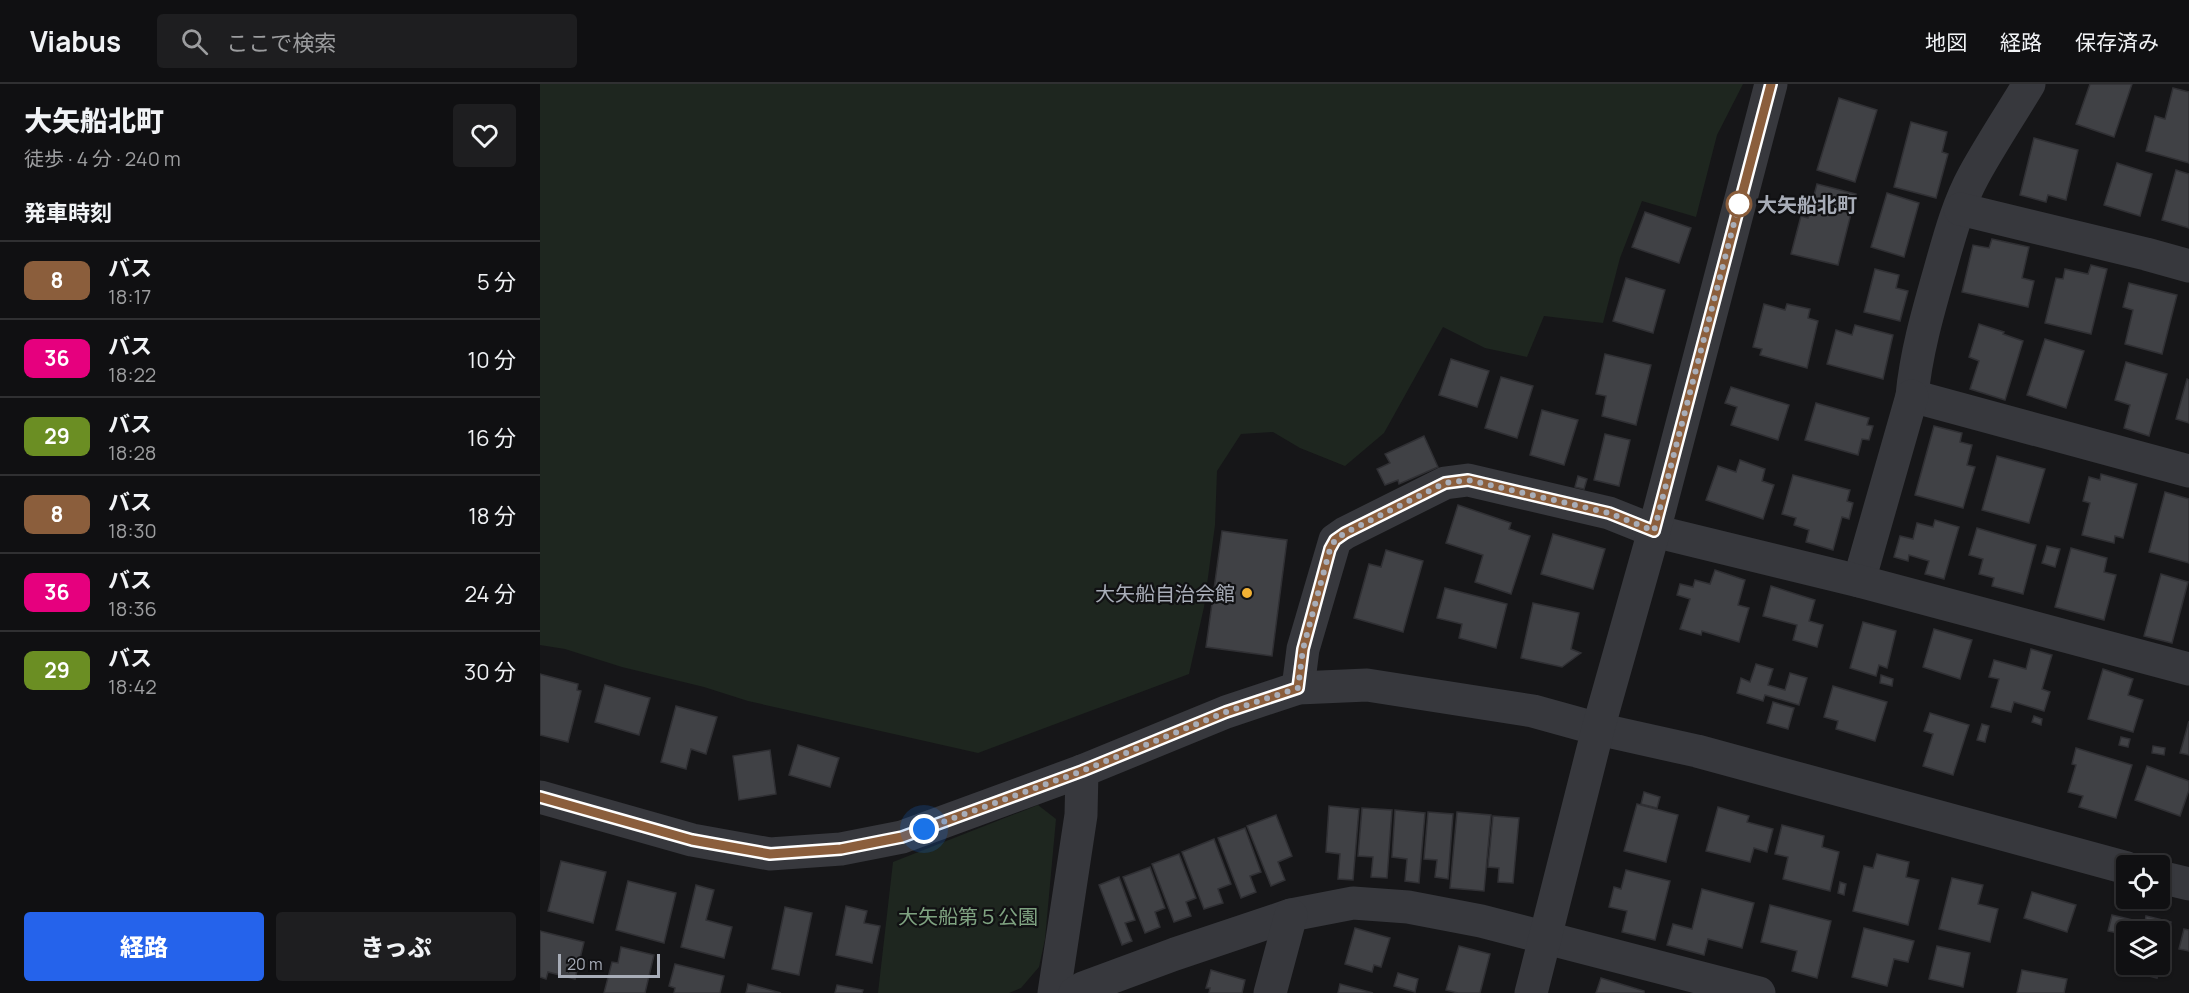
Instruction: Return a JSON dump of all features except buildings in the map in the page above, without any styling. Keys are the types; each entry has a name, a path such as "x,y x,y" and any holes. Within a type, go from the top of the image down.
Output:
{"street":[{"path":"1531,993 1598,729 1654,531 1771,84"},
{"path":"1860,581 1912,396 1924,328 1950,237 1973,176 2029,84"},
{"path":"1960,209 2189,266"},
{"path":"1912,396 2189,471"},
{"path":"1298,688 1303,649 1330,549 1335,540 1445,483 1468,480 1609,513 1654,531 1860,581 2189,669"},
{"path":"540,797 692,840 770,854 841,849 902,837 1082,771 1226,712 1298,688 1367,685 1533,711 1598,729 1697,751 2116,865"},
{"path":"1054,993 1081,814 1082,771"},
{"path":"2170,879 2189,884"},
{"path":"1075,993 1174,954 1291,915 1353,903 1408,907 1481,921 1691,974 1752,992"},
{"path":"1270,993 1291,915"}],"green space":[{"path":"540,84 1743,84 1717,135 1696,217 1642,201 1620,258 1603,323 1544,316 1527,357 1485,348 1443,327 1384,433 1345,466 1300,448 1273,432 1241,434 1217,471 1215,525 1204,607 1189,674 978,753 748,701 565,649 540,645"},
{"name":"大矢船第５公園","path":"1038,805 1056,819 1045,939 1039,967 1021,988 1009,993 878,993 893,862"}],"bus line":[{"name":"8","path":"540,797 692,840 770,854 841,849 902,837 1082,771 1226,712 1298,688 1303,649 1330,549 1335,540 1445,483 1468,480 1609,513 1654,531 1771,84"}],"place":[{"name":"大矢船北町","path":"1739,204"},
{"name":"大矢船自治会館","path":"1247,593"}],"route":[{"path":"924,829 1082,771 1226,712 1298,688 1303,649 1330,549 1335,540 1445,483 1468,480 1609,513 1654,531 1739,204"}]}
